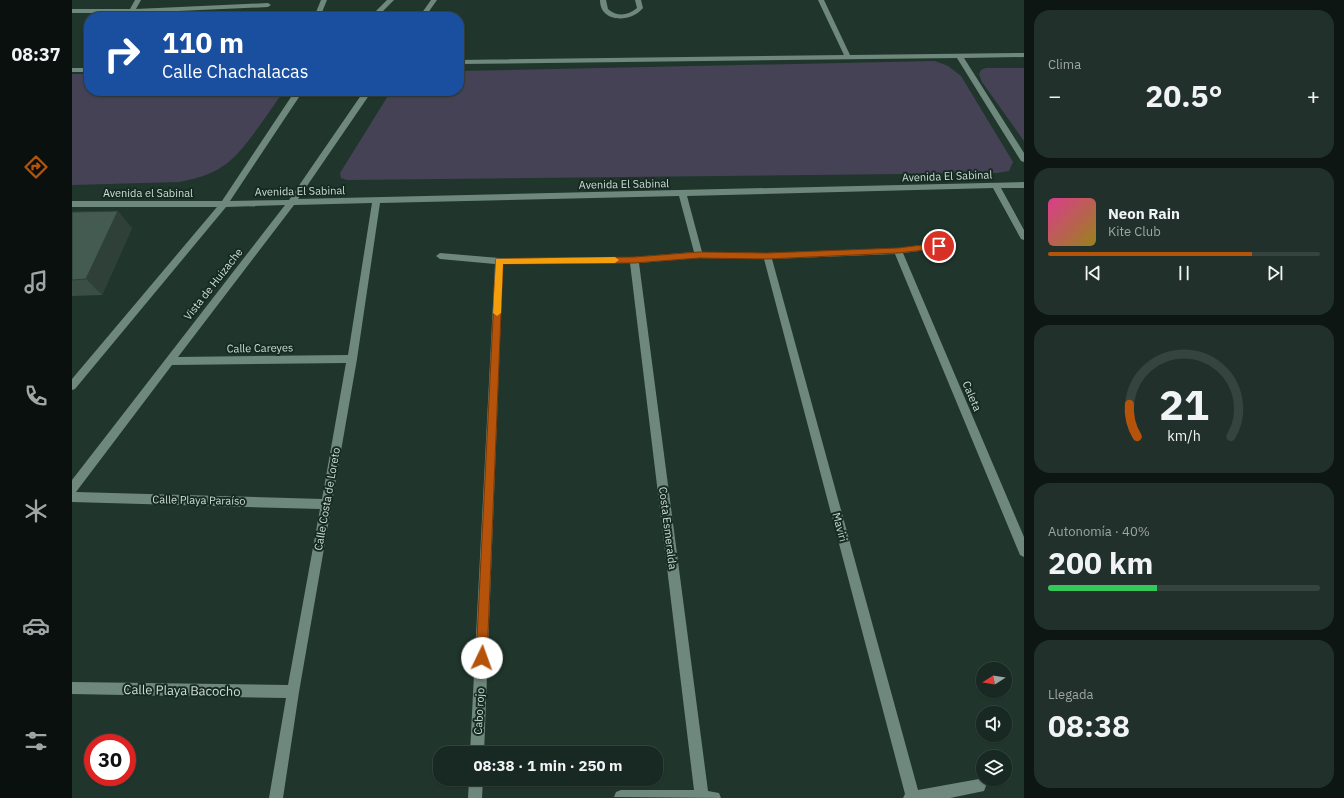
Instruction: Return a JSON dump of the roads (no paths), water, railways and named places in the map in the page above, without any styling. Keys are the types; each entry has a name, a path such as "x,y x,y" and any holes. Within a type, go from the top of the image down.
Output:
{"street":[{"path":"131,12 138,0"},
{"path":"319,12 324,0"},
{"path":"378,12 391,0"},
{"path":"426,12 434,0"},
{"path":"603,0 606,12 619,16 637,12 640,8 638,0"},
{"path":"820,0 848,57"},
{"path":"148,12 228,3 268,5"},
{"path":"72,11 91,12"},
{"path":"464,62 1024,54"},
{"path":"959,55 1024,159"},
{"path":"72,70 84,70"},
{"path":"72,386 224,204 296,96"},
{"name":"Vista de Huizache","path":"72,490 169,361 292,202 365,96"},
{"path":"995,185 1024,237"},
{"name":"Avenida El Sabinal","path":"224,204 1024,185"},
{"path":"682,194 699,255"},
{"name":"Calle Costa de Loreto","path":"276,798 293,692 352,359 376,201"},
{"name":"Avenida el Sabinal","path":"72,204 224,204"},
{"path":"440,256 499,261 634,260 699,255 767,256 898,251 952,244"},
{"name":"Caleta","path":"898,251 1024,551"},
{"name":"Maviri","path":"767,256 913,798"},
{"name":"Costa Esmeralda","path":"634,260 708,797"},
{"name":"Cabo rojo","path":"478,746 499,261"},
{"name":"Calle Careyes","path":"169,361 352,359"},
{"name":"Calle Playa Paraíso","path":"72,497 326,504"},
{"name":"Calle Playa Bacocho","path":"72,688 293,692"},
{"path":"476,786 476,798"},
{"path":"910,798 979,786"},
{"path":"621,797 708,797"}]}
